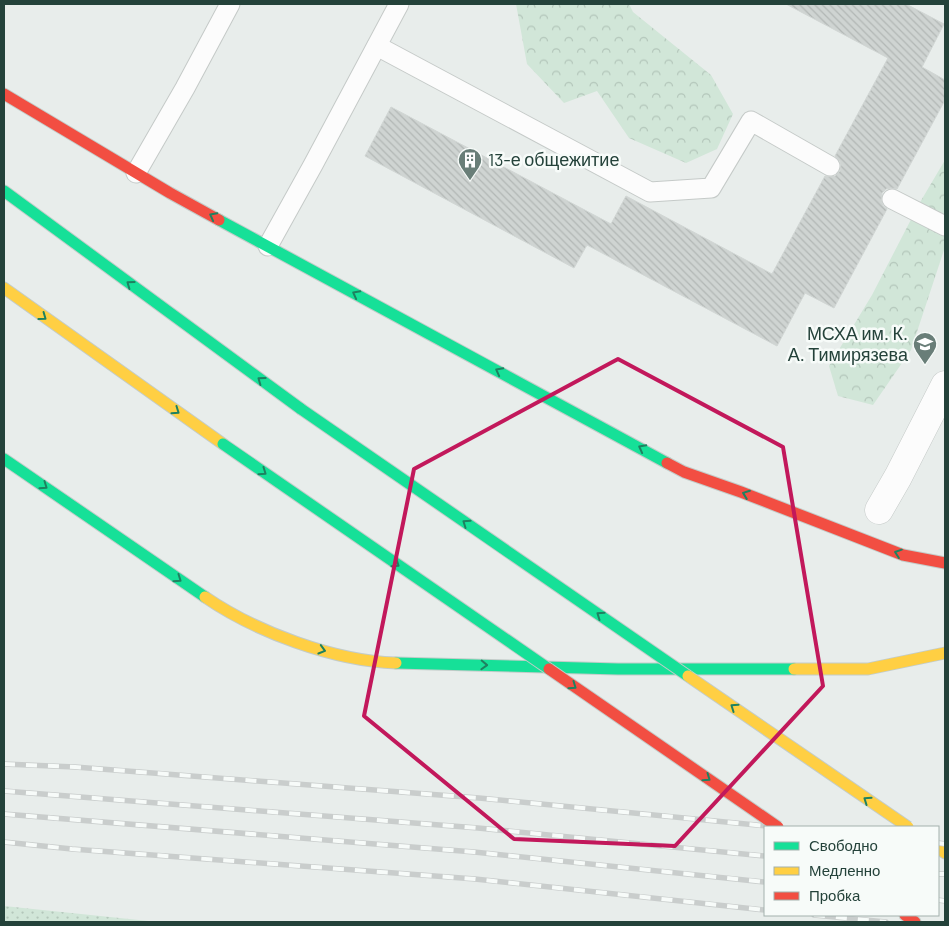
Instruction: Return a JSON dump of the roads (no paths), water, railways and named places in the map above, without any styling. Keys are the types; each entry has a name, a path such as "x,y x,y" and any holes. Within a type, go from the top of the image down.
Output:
{"main road":[{"path":"4,94 170,193 684,472 903,556 945,563"},
{"path":"4,191 301,409 907,826"},
{"path":"4,288 223,444 777,826"},
{"path":"4,459 221,608 264,630 324,651 376,662 618,669 868,669 945,653"}],"street":[{"path":"885,500 945,385"}],"lane":[{"path":"136,172 185,88 230,4"},
{"path":"268,246 399,4"},
{"path":"376,46 650,192 710,188 751,121 830,166"},
{"path":"892,198 945,226"}],"railway":[{"path":"4,764 75,767 479,798 767,826"},
{"path":"4,791 478,828 764,856"},
{"path":"4,814 474,852 764,882"},
{"path":"4,842 72,849 475,879 764,910"},
{"path":"939,843 945,844"},
{"path":"939,874 945,874"},
{"path":"939,900 945,901"},
{"path":"824,916 886,922"}],"place":[{"name":"13-е общежитие","path":"470,181"},
{"name":"МСХА им. К. А. Тимирязева","path":"925,365"}]}
